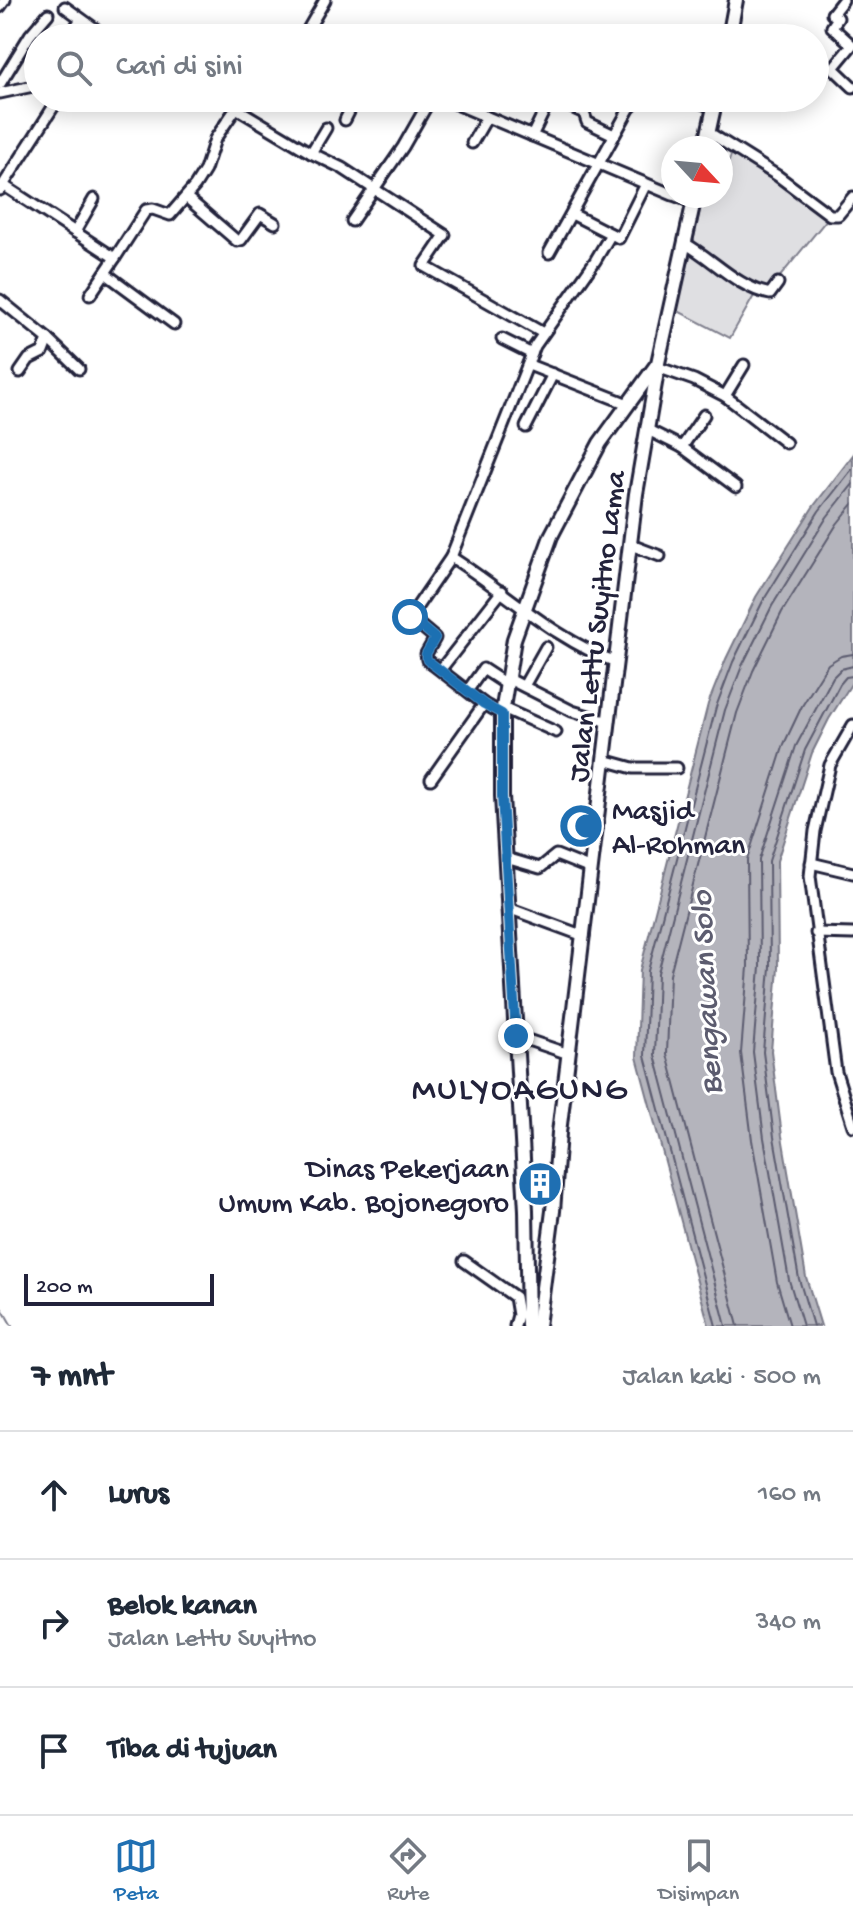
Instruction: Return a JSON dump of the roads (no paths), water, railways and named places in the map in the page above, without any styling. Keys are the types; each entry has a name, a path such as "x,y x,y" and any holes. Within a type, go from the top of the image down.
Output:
{"main road":[{"path":"732,24 736,0"},
{"path":"707,136 713,112"},
{"name":"Jalan Lettu Suyitno Lama","path":"538,1326 631,545 658,365 693,208"},
{"path":"528,1326 529,1283 511,909 502,796 503,711 507,681 514,639 551,536 600,443 658,365"},
{"path":"640,388 651,386 653,395"},
{"path":"529,1283 538,1285 542,1281"}],"street":[{"path":"0,7 5,0"},
{"path":"311,24 325,0"},
{"path":"843,0 832,14 838,18 832,27 852,45 833,68 853,87"},
{"path":"65,7 88,24"},
{"path":"39,24 48,14"},
{"path":"78,24 81,19"},
{"path":"0,84 24,45"},
{"path":"0,93 24,87"},
{"path":"50,112 2,183 115,258"},
{"path":"90,295 146,210 153,209 170,215 186,197 205,170 215,139 233,112"},
{"path":"243,112 333,163 445,235 424,266 543,333"},
{"path":"345,120 349,112"},
{"path":"352,221 423,112"},
{"path":"475,112 661,190"},
{"path":"532,136 544,112"},
{"path":"582,112 587,122 614,135"},
{"path":"549,253 627,112"},
{"path":"472,143 487,117"},
{"path":"311,153 326,128"},
{"path":"708,132 778,176 830,215 838,215 853,197"},
{"path":"572,214 619,238 646,184"},
{"path":"186,197 237,241 260,214 275,223"},
{"path":"75,232 94,199"},
{"path":"556,732 484,704 426,657 435,638 410,617 451,557 543,333 611,234"},
{"path":"686,244 759,292 770,294 778,283"},
{"path":"105,273 174,324"},
{"path":"0,300 79,369"},
{"path":"20,372 29,359 43,352 48,339"},
{"path":"502,339 532,354"},
{"path":"529,365 628,404"},
{"path":"658,365 725,396 786,443"},
{"path":"725,396 744,365"},
{"path":"526,427 553,374"},
{"path":"682,447 704,415"},
{"path":"648,430 682,447 736,487"},
{"path":"631,545 660,556"},
{"path":"451,557 586,650 616,662"},
{"path":"441,669 502,591"},
{"path":"524,686 546,647"},
{"path":"468,690 483,669 572,711 609,722"},
{"path":"431,779 484,704"},
{"path":"853,725 830,765 811,863 811,900 836,1072 853,1126"},
{"path":"604,760 633,768 677,768"},
{"path":"506,858 540,868 556,855 591,869"},
{"path":"811,863 853,873"},
{"path":"511,909 584,936"},
{"path":"816,933 853,934"},
{"path":"516,1036 569,1054"},
{"path":"464,1261 515,1297 518,1315 515,1326"}],"water":[{"name":"Bengawan Solo","path":"853,455 853,681 812,753 777,861 778,968 771,1051 806,1277 821,1326 709,1326 637,1057 640,970 708,704 726,659 756,597 813,507"}],"waterway":[{"path":"0,1305 12,1326"}],"place":[{"name":"Masjid Al-Rohman","path":"581,826"},
{"name":"Dinas Pekerjaan Umum Kab. Bojonegoro","path":"540,1184"}],"district":[{"name":"MULYOAGUNG","path":"520,1086"}]}
